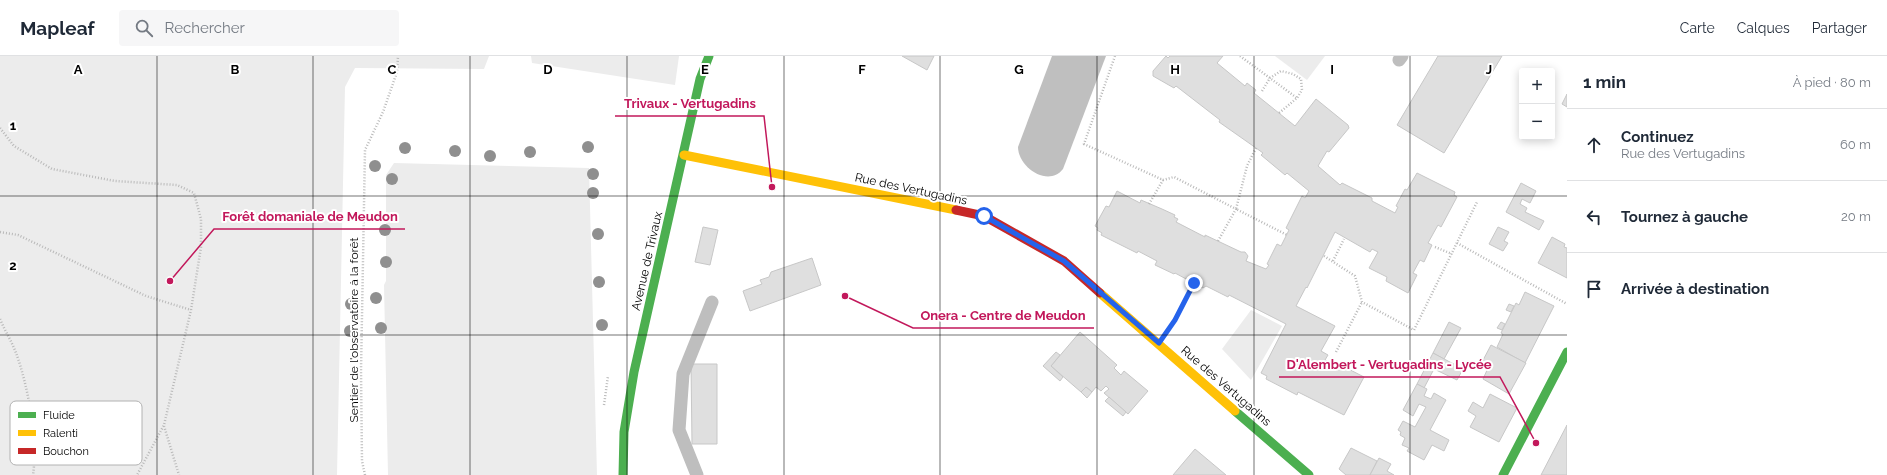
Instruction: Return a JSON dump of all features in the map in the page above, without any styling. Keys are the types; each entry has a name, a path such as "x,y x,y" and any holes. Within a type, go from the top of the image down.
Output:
{"street":[{"name":"Avenue de Trivaux","path":"623,475 624,432 634,372 700,79 709,56"},
{"name":"Rue des Vertugadins","path":"684,155 984,216 1064,261 1309,475"},
{"path":"1503,475 1567,352"}],"lane":[{"path":"697,475 679,430 683,374 712,302"}],"path":[{"name":"Sentier de l'observatoire à la forêt","path":"364,475 362,461 361,371 365,150 383,112 397,72 398,56"},
{"path":"1115,56 1084,144 1162,180 1174,178 1286,235"},
{"path":"1240,56 1297,98"},
{"path":"1262,91 1270,78 1282,71 1293,74 1301,79 1302,90 1297,98 1279,113"},
{"path":"0,128 14,146 52,169 115,180 177,185 194,193 201,218 201,247 191,310 164,425 137,475"},
{"path":"1218,241 1236,209 1247,166 1256,148"},
{"path":"1149,204 1162,180"},
{"path":"1362,302 1414,330 1477,202"},
{"path":"0,232 18,235 146,296 191,310"},
{"path":"1334,261 1344,238"},
{"path":"1457,243 1567,304"},
{"path":"1435,247 1452,254"},
{"path":"1324,256 1334,261 1355,276 1362,302 1336,352"},
{"path":"1159,343 1175,320 1194,283"},
{"path":"0,320 16,353 28,401"},
{"path":"164,425 179,475"},
{"path":"33,475 35,465"}],"shaded area":[{"path":"0,56 489,56 484,69 355,68 345,87 337,475 0,475"},
{"path":"531,56 679,56 675,85 532,63"},
{"path":"1052,56 1106,56 1063,169 1057,174 1042,176 1028,168 1023,162 1019,154 1018,147"},
{"path":"1275,56 1325,56 1307,80"},
{"path":"394,163 589,168 597,475 388,475 384,285 386,281 386,175"},
{"path":"1251,310 1282,326 1251,380 1222,349"}],"building":[{"path":"902,56 934,56 927,70"},
{"path":"1166,56 1168,58 1170,56 1223,56 1217,63 1245,86 1247,83 1256,90 1254,93 1295,126 1316,99 1348,125 1349,128 1329,152 1327,151 1318,166 1340,185 1342,183 1372,198 1372,201 1395,213 1398,207 1396,206 1405,189 1407,190 1417,173 1455,192 1454,195 1457,197 1441,227 1438,225 1428,243 1432,245 1424,262 1420,260 1413,273 1417,275 1408,293 1386,281 1387,277 1369,268 1378,252 1372,249 1370,252 1335,232 1307,288 1306,287 1296,306 1335,326 1321,351 1328,355 1325,360 1332,363 1333,361 1364,377 1344,415 1298,392 1297,395 1266,379 1267,376 1261,373 1286,324 1229,295 1228,297 1206,286 1203,288 1175,273 1174,274 1155,265 1157,261 1101,235 1102,233 1097,230 1098,228 1095,226 1106,206 1109,207 1117,191 1140,203 1141,200 1175,215 1174,217 1178,219 1176,222 1205,237 1205,235 1241,252 1245,252 1248,256 1246,261 1266,269 1277,244 1281,246 1289,230 1286,228 1302,196 1305,198 1309,191 1287,173 1285,175 1261,155 1263,153 1219,122 1220,120 1176,86 1174,88 1153,76 1153,71"},
{"path":"1438,56 1502,56 1444,153 1397,125"},
{"path":"1567,94 1567,107 1562,104"},
{"path":"1521,183 1536,191 1530,203 1522,199 1520,204 1527,208 1525,212 1544,221 1539,230 1506,212"},
{"path":"703,227 718,230 710,265 695,262"},
{"path":"1498,227 1509,232 1504,241 1508,243 1503,251 1489,244"},
{"path":"1552,237 1565,244 1564,247 1567,248 1567,278 1538,263"},
{"path":"812,258 821,285 750,311 743,291 762,284 760,280 769,277 771,272"},
{"path":"1525,292 1554,306 1525,363 1497,347 1503,334 1501,333 1516,303 1519,305"},
{"path":"1509,304 1514,306 1511,312 1506,310"},
{"path":"1449,322 1461,328 1444,359 1433,353"},
{"path":"1501,322 1505,324 1502,330 1497,328"},
{"path":"1080,332 1117,365 1114,368 1121,375 1124,371 1148,391 1128,414 1104,393 1109,389 1106,386 1101,391 1096,387 1092,392 1086,387 1081,392 1051,366"},
{"path":"1491,345 1526,363 1509,394 1483,379 1488,368 1481,364"},
{"path":"1056,352 1060,355 1051,366 1063,377 1060,381 1043,366"},
{"path":"1433,353 1463,369 1457,380 1434,369 1424,388 1417,384"},
{"path":"691,364 717,364 717,444 692,444"},
{"path":"1417,384 1427,389 1424,396 1431,399 1434,393 1446,400 1430,430 1449,440 1444,451 1432,445 1424,460 1407,451 1409,448 1402,445 1405,438 1400,435 1401,432 1398,430 1403,421 1415,427 1426,407 1419,404 1413,416 1403,410"},
{"path":"1086,387 1092,392 1087,398 1081,392"},
{"path":"1490,394 1517,408 1499,442 1470,427 1476,416 1468,411 1473,402 1483,408"},
{"path":"1109,397 1126,412 1123,416 1105,401"},
{"path":"1567,425 1567,475 1541,475"},
{"path":"1351,448 1377,461 1370,475 1346,475 1339,469"},
{"path":"1195,449 1226,475 1173,475"},
{"path":"1379,458 1391,464 1387,471 1394,475 1370,475"}],"traffic: fast":[{"path":"623,475 624,432 634,372 700,79 709,56"},
{"path":"1503,475 1567,352"},
{"path":"1235,411 1309,475"}],"traffic: slow":[{"path":"684,155 956,210"},
{"path":"1100,293 1235,411"}],"traffic: jam":[{"path":"956,210 984,216 1064,261 1100,293"}],"place":[{"name":"Trivaux - Vertugadins","path":"772,187"},
{"name":"Forêt domaniale de Meudon","path":"170,281"},
{"name":"Onera - Centre de Meudon","path":"845,296"},
{"name":"D'Alembert - Vertugadins - Lycée","path":"1536,443"}],"route":[{"path":"984,216 1064,261 1159,343 1175,320 1194,283"}]}
